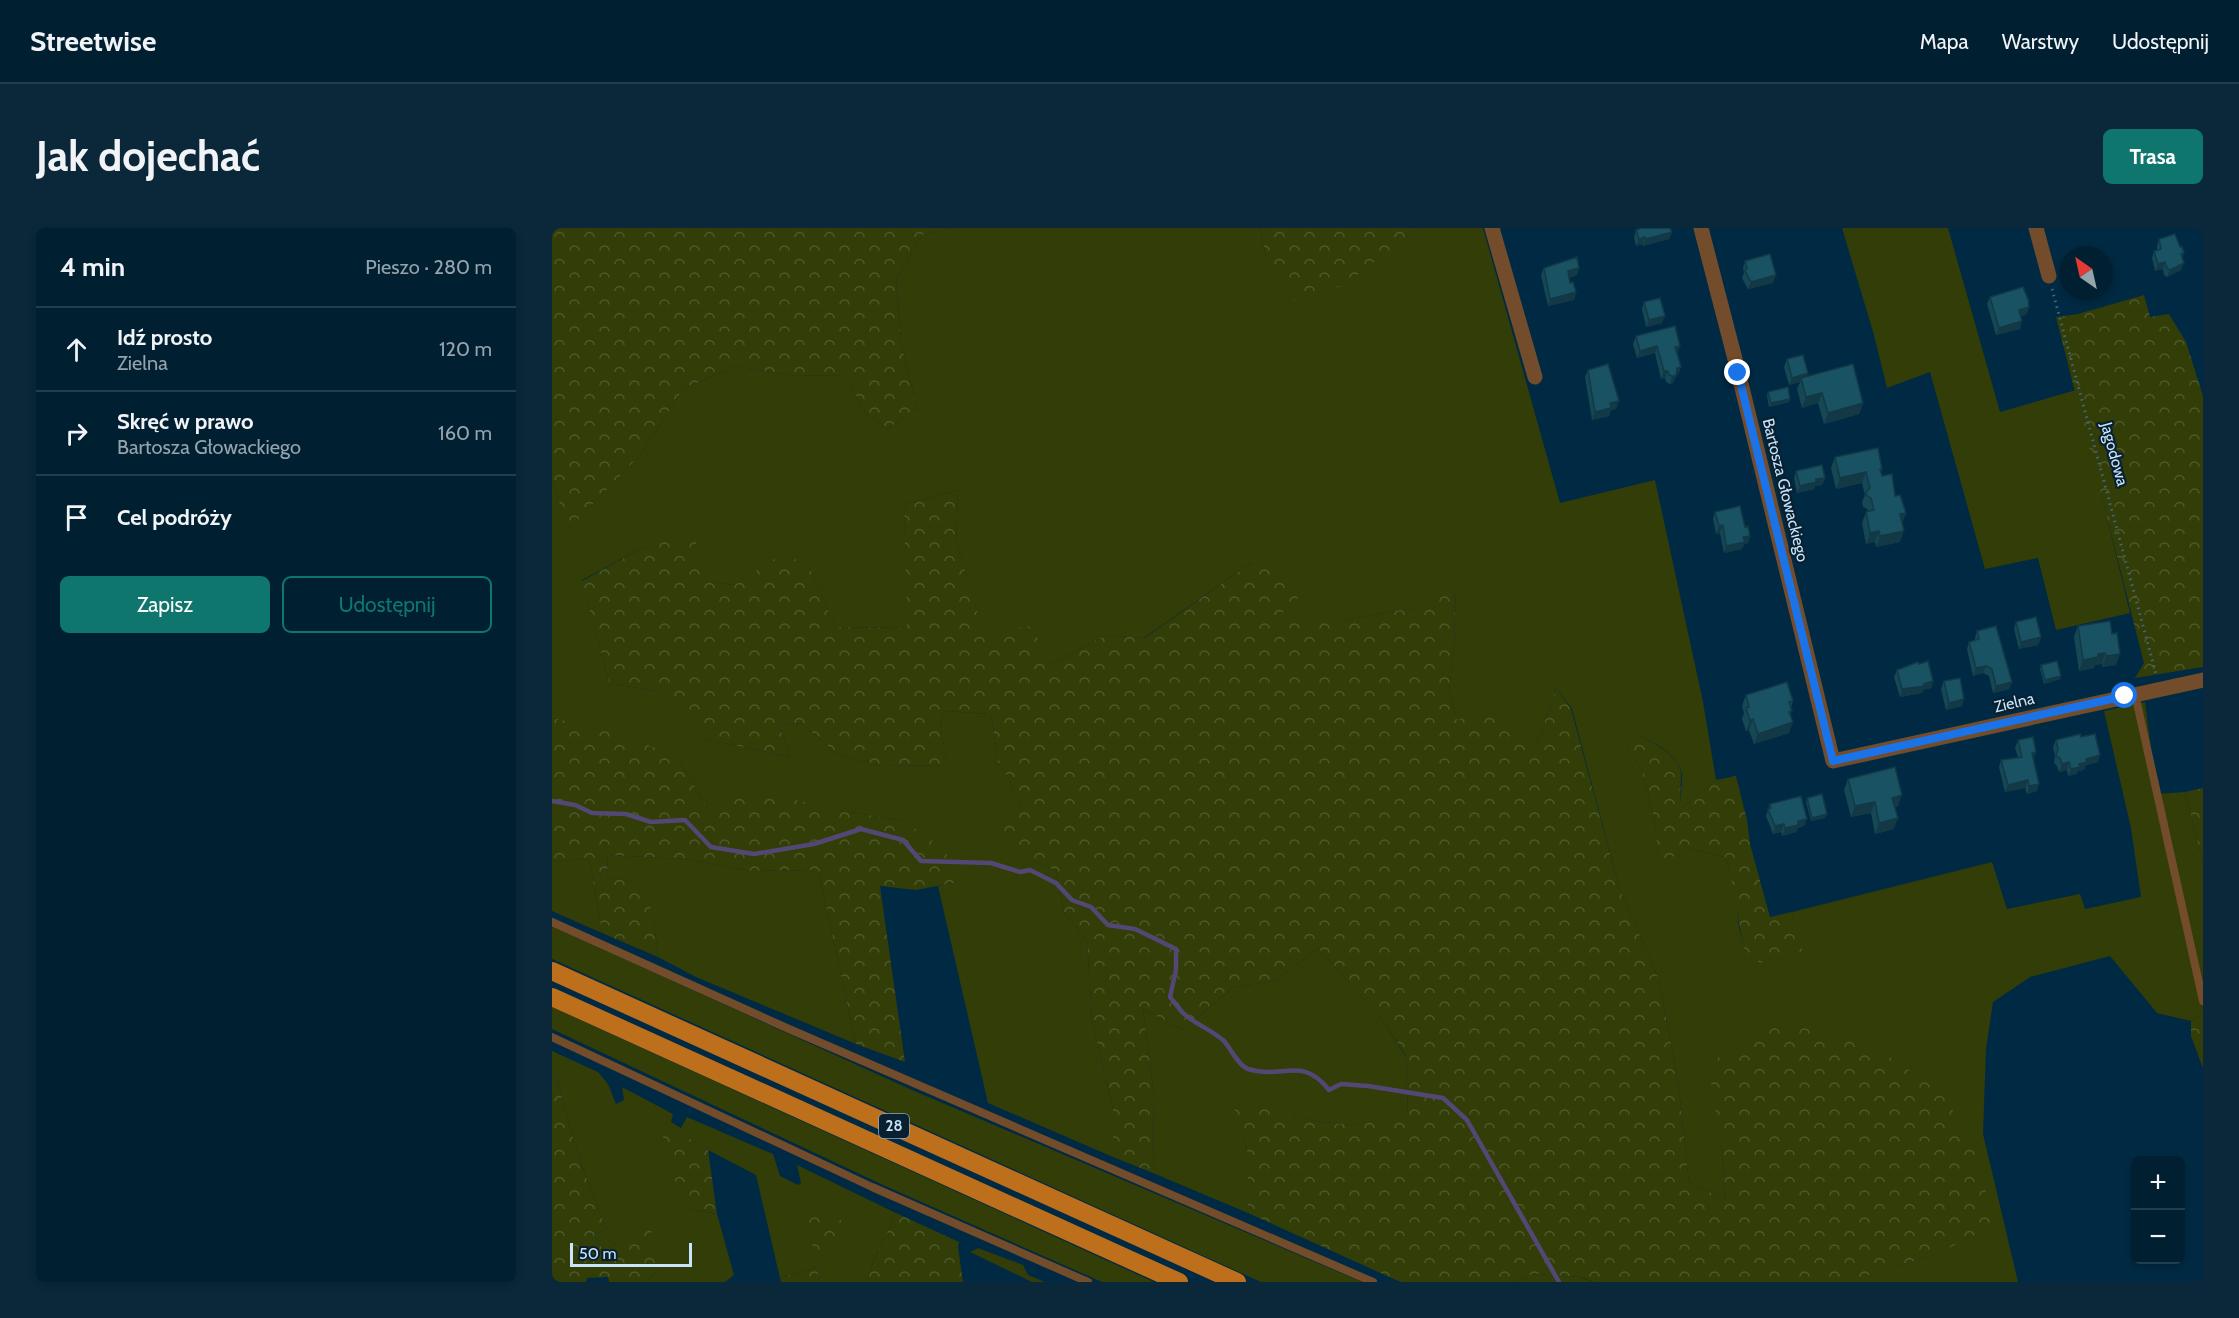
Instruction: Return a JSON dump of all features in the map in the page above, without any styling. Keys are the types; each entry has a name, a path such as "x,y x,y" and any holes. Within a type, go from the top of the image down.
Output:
{"main road":[{"name":"28","path":"552,971 1236,1282"},
{"name":"28","path":"552,997 1179,1282"}],"street":[{"path":"1492,228 1535,376"},
{"name":"Bartosza Głowackiego","path":"1701,228 1833,761"},
{"path":"2036,228 2049,276"},
{"name":"Zielna","path":"1833,761 2203,680"}],"lane":[{"path":"2135,694 2203,1001"},
{"path":"552,922 789,1029 1373,1282"},
{"path":"552,1037 872,1186 1088,1282"}],"path":[{"name":"Jagodowa","path":"2049,276 2160,689"}],"green space":[{"path":"552,228 952,228 922,235 896,279 901,343 917,408 888,429 865,413 846,376 788,375 736,366 683,389 642,453 568,530 552,480"},
{"path":"952,228 1260,228 1267,262 1399,243 1419,228 1483,228 1560,503 1655,480 1703,702 1716,780 1681,809 1682,774 1672,756 1667,751 1632,733 1626,750 1641,767 1654,818 1659,862 1691,849 1725,857 1735,890 1739,927 1745,951 1802,953 1792,912 1992,862 2007,909 2080,894 2085,909 2141,897 2131,828 2104,711 2145,702 2157,794 2185,792 2203,863 2203,1015 2191,1021 2157,1013 2110,956 2030,977 1993,1002 1986,1049 1983,1134 2018,1282 1863,1282 1862,1277 1937,1254 1721,1142 1726,1200 1689,1182 1678,1081 1659,980 1619,887 1572,709 1556,688 1535,751 1457,720 1449,691 1454,650 1456,591 1413,608 1339,621 1273,621 1259,557 1144,638 1106,635 1052,664 984,634 956,542 958,490 904,505 908,628 835,627 811,570 785,553 734,585 705,581 646,546 582,580 609,683 656,691 704,739 790,757 779,725 801,723 837,754 882,766 947,765 940,724 946,711 991,714 998,762 1010,781 1021,808 1011,850 1056,871 1064,912 1087,941 1092,1020 1113,1109 1113,1157 988,1103 938,886 958,882 904,821 839,810 709,810 677,757 552,718 552,480 568,529 642,453 683,389 736,366 788,375 846,376 865,413 888,429 917,408 901,343 896,279 922,235"},
{"path":"1260,228 1419,228 1344,285 1294,300 1267,262"},
{"path":"1842,228 1948,228 2000,412 2076,390 2130,613 2056,630 2038,558 1985,569 1930,372 1887,388 1874,335"},
{"path":"2144,295 2150,317 2169,314 2186,342 2203,396 2203,667 2135,678 2144,663 2056,317 2078,314"},
{"path":"958,490 956,542 984,633 1031,626 1052,664 1106,635 1145,638 1259,557 1304,592 1274,621 1339,621 1413,608 1456,590 1454,650 1449,691 1457,720 1494,707 1535,751 1556,688 1571,709 1619,887 1659,980 1678,1081 1689,1182 1726,1200 1721,1142 1708,1064 1763,1028 1801,1027 1879,1050 1944,1094 1973,1147 1995,1225 1937,1254 1863,1277 1863,1282 1594,1282 1580,1277 1534,1274 1511,1282 1402,1282 1396,1280 1248,1213 1248,1154 1231,1097 1314,1121 1351,1125 1408,1115 1406,1056 1383,1021 1318,948 1276,980 1233,987 1183,1030 1143,1009 1154,1095 1153,1173 1113,1157 1113,1109 1092,1020 1087,941 1064,912 1056,871 1010,850 997,828 1021,808 1010,781 998,762 991,714 946,711 940,724 947,765 882,766 837,754 801,723 779,725 790,757 704,739 656,691 609,683 582,581 646,546 694,533 705,581 734,585 785,552 811,570 835,627 907,628 904,505"},
{"path":"552,718 613,731 677,757 709,810 751,790 839,810 904,821 945,850 958,882 916,890 880,886 905,1062 856,1044 818,870 752,871 684,859 607,855 608,878 629,881 647,895 654,922 658,957 602,933 589,858 552,862"},
{"path":"1631,732 1662,748 1675,760 1681,774 1682,808 1716,780 1736,776 1747,820 1750,844 1770,917 1792,912 1803,953 1760,963 1745,952 1732,881 1725,857 1691,849 1659,863 1654,818 1641,767 1626,750"},
{"path":"2203,788 2203,863 2185,792"},
{"path":"607,855 684,859 752,871 818,870 856,1044 696,977 658,957 654,922 629,881 608,878"},
{"path":"589,858 602,933 552,911 552,862"},
{"path":"552,926 912,1090 1362,1282 1261,1282 552,959"},
{"path":"1318,948 1383,1021 1406,1057 1408,1116 1351,1125 1314,1121 1232,1098 1248,1154 1248,1213 1153,1173 1154,1095 1143,1009 1183,1030 1233,987 1276,980"},
{"path":"552,1007 1154,1282 1102,1282 883,1185 552,1029"},
{"path":"2203,1015 2203,1068 2191,1036 2191,1021"},
{"path":"552,1051 598,1072 608,1084 616,1104 624,1100 622,1087 673,1114 671,1122 681,1128 687,1117 773,1154 780,1176 798,1185 801,1183 797,1165 896,1213 873,1262 867,1282 819,1282 817,1267 780,1278 756,1175 667,1126 662,1140 690,1209 717,1214 734,1275 725,1282 645,1282 661,1269 632,1229 605,1252 594,1235 607,1229 579,1157 558,1082 552,1074"},
{"path":"552,1074 558,1082 579,1157 607,1229 594,1235 605,1252 632,1229 650,1227 661,1269 645,1282 609,1282 608,1277 587,1278 586,1282 552,1282"},
{"path":"667,1125 708,1150 717,1214 690,1209 679,1193 662,1140"},
{"path":"896,1213 959,1242 963,1282 867,1282 873,1262"},
{"path":"824,1214 845,1222 848,1235 815,1255 806,1220"},
{"path":"978,1248 1023,1265 1028,1275 1045,1282 1032,1282 970,1252"},
{"path":"817,1267 819,1282 781,1282 780,1278"},
{"path":"1534,1274 1579,1277 1593,1282 1511,1282"}],"building":[{"path":"1670,228 1672,232 1639,239 1636,230"},
{"path":"2175,234 2184,253 2181,254 2184,263 2170,270 2165,262 2158,264 2154,251 2161,249 2159,239"},
{"path":"1770,254 1776,275 1751,282 1745,271 1747,268 1745,261"},
{"path":"1577,257 1579,268 1568,271 1570,283 1573,282 1576,292 1550,299 1544,268"},
{"path":"2023,287 2029,307 2019,310 2022,321 1999,328 1990,297"},
{"path":"1660,298 1665,316 1649,320 1644,302"},
{"path":"1675,326 1680,346 1675,347 1681,367 1677,368 1676,376 1672,376 1668,371 1664,371 1657,346 1640,351 1636,336"},
{"path":"1803,355 1808,373 1792,378 1787,359"},
{"path":"1608,364 1619,401 1610,403 1611,408 1595,412 1588,370"},
{"path":"1853,364 1863,403 1828,413 1822,393 1806,397 1801,378"},
{"path":"1788,387 1790,399 1771,403 1768,392"},
{"path":"1878,448 1882,476 1892,474 1895,496 1900,495 1906,513 1900,514 1904,531 1880,536 1879,531 1870,533 1866,512 1874,510 1871,498 1866,492 1870,488 1866,472 1840,478 1835,457"},
{"path":"1822,465 1825,478 1800,486 1796,471"},
{"path":"1740,506 1745,527 1748,526 1750,536 1743,537 1745,542 1726,546 1723,525 1719,526 1715,512"},
{"path":"2036,617 2041,637 2021,642 2016,622"},
{"path":"2110,621 2112,634 2117,633 2120,654 2106,656 2105,653 2098,654 2098,657 2083,660 2078,626"},
{"path":"1996,626 2012,682 1996,686 1992,669 1986,666 1976,668 1969,642 1979,639 1977,631"},
{"path":"1928,661 1933,681 1924,684 1925,686 1902,689 1897,670 1918,662 1919,664"},
{"path":"2057,661 2061,676 2045,680 2041,665"},
{"path":"1960,678 1964,699 1949,703 1944,681"},
{"path":"1787,682 1793,701 1789,702 1792,711 1789,712 1793,722 1758,734 1753,719 1750,721 1746,708 1749,707 1746,695"},
{"path":"2080,734 2081,737 2095,734 2100,755 2086,759 2087,762 2079,764 2080,767 2071,769 2069,762 2062,764 2060,758 2056,756 2058,749 2056,740"},
{"path":"2033,737 2036,752 2032,753 2039,784 2029,786 2028,780 2008,785 2001,760 2022,757 2018,740"},
{"path":"1895,767 1902,795 1892,798 1898,818 1879,823 1875,802 1855,806 1848,779"},
{"path":"1822,794 1827,814 1812,818 1807,798"},
{"path":"1801,796 1807,819 1798,821 1798,825 1785,828 1784,824 1775,826 1768,809 1771,808 1770,804"}],"waterway":[{"path":"552,801 575,805 592,813 626,814 651,822 685,820 711,847 754,854 814,844 861,829 903,840 921,861 991,863 1020,872 1030,870 1056,883 1072,900 1091,907 1108,925 1135,929 1176,949 1176,970 1170,997 1182,1012 1224,1041 1244,1067 1260,1072 1300,1071 1310,1074 1329,1090 1341,1084 1443,1098 1467,1120 1559,1282"}],"route":[{"path":"1738,373 1833,761 2125,696"}]}
